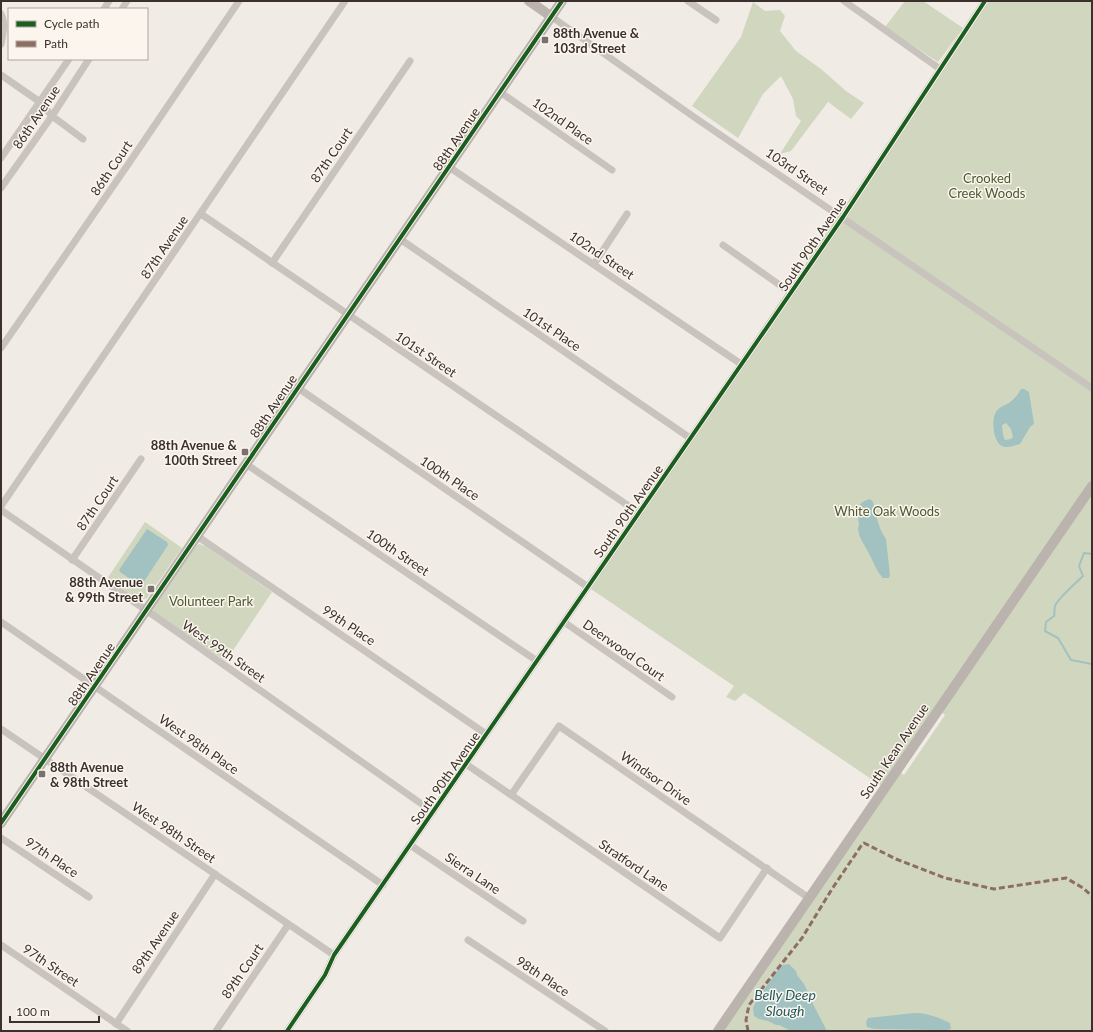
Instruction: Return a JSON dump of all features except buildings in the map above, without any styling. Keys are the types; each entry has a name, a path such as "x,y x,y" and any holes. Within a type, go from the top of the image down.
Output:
{"street":[{"name":"86th Court","path":"1,348 239,1"},
{"name":"87th Avenue","path":"1,506 345,1"},
{"name":"103rd Street","path":"529,1 694,117 843,217 1092,388"},
{"name":"88th Avenue","path":"1,823 562,1"},
{"path":"688,1 716,20"},
{"path":"844,1 940,69"},
{"name":"South 90th Avenue","path":"287,1031 325,975 334,956 843,217 985,1"},
{"path":"1,14 4,21 1,44"},
{"path":"1,158 68,60"},
{"name":"86th Avenue","path":"1,188 52,116 88,60"},
{"name":"87th Court","path":"272,263 410,61"},
{"path":"1,75 40,102 52,116 83,139"},
{"name":"102nd Place","path":"500,92 612,170"},
{"name":"102nd Street","path":"449,167 741,364"},
{"name":"101st Street","path":"200,214 639,513"},
{"path":"594,264 627,214"},
{"name":"101st Place","path":"400,239 690,438"},
{"path":"723,245 791,293"},
{"name":"100th Place","path":"298,388 588,587"},
{"name":"87th Court","path":"72,560 141,459"},
{"name":"100th Street","path":"246,464 537,661"},
{"name":"South Kean Avenue","path":"718,1031 1092,486"},
{"name":"West 99th Street","path":"1,510 433,812"},
{"name":"99th Place","path":"197,536 486,734"},
{"name":"West 98th Place","path":"1,622 383,885"},
{"name":"Deerwood Court","path":"564,622 672,697"},
{"name":"Windsor Drive","path":"510,795 559,726 809,898"},
{"name":"West 98th Street","path":"1,729 334,956"},
{"name":"Stratford Lane","path":"466,764 720,938 767,868"},
{"name":"97th Place","path":"1,838 89,897"},
{"name":"Sierra Lane","path":"410,845 523,921"},
{"name":"89th Avenue","path":"116,1024 215,874"},
{"name":"89th Court","path":"216,1031 288,925"},
{"name":"98th Place","path":"468,940 605,1031"},
{"name":"97th Street","path":"1,945 127,1031"}],"green space":[{"path":"905,1 923,1 963,28 938,62 885,27"},
{"name":"White Oak Woods","path":"989,1 1092,1 1092,1031 719,1031 886,789 744,693 735,701 726,697 734,686 591,589 666,470 840,213","holes":["939,710 945,715 904,775 897,770"]},
{"path":"753,2 765,11 780,10 785,16 780,31 796,51 821,69 846,91 864,103 851,119 828,102 791,151 780,154 801,121 796,116 793,99 781,76 763,94 738,138 692,106 741,37"},
{"path":"145,522 182,548 147,598 140,600 132,597 107,579"},
{"name":"Volunteer Park","path":"199,544 205,546 272,592 226,661 155,614 153,610 153,607 196,546"}],"water":[{"path":"1021,389 1029,392 1034,424 1030,427 1020,444 1004,447 999,444 995,435 993,425 994,415 999,409 1016,397","holes":["1006,423 1011,429 1013,437 1005,440 1002,425"]},
{"path":"870,499 873,502 879,526 886,539 890,575 889,578 883,578 879,572 861,539 858,528 858,509 862,503"},
{"path":"147,529 167,542 168,545 143,583 139,585 119,570"},
{"name":"Belly Deep Slough","path":"789,964 796,971 797,975 804,984 827,1031 791,1031 754,1016 753,1008 756,1001 779,968 783,965"},
{"path":"914,1013 941,1019 950,1023 951,1029 943,1031 874,1029 867,1027 866,1022 868,1018"}],"waterway":[{"path":"1092,554 1084,553 1079,566 1083,576 1063,595 1057,603 1054,616 1046,622 1045,631 1058,638 1071,660 1092,664"}],"marked path":[{"path":"748,1031 746,1020 749,1005 802,938 832,889 864,843 896,859 945,878 994,889 1066,878 1083,888 1092,896"}],"cycle path":[{"path":"1,823 562,1"},
{"path":"287,1031 325,975 334,955 843,217 985,1"}],"place":[{"name":"88th Avenue & 103rd Street","path":"545,40"},
{"name":"88th Avenue & 100th Street","path":"245,452"},
{"name":"88th Avenue & 99th Street","path":"151,589"},
{"name":"88th Avenue & 98th Street","path":"42,774"}],"park label":[{"name":"Crooked Creek Woods","path":"987,186"}]}
